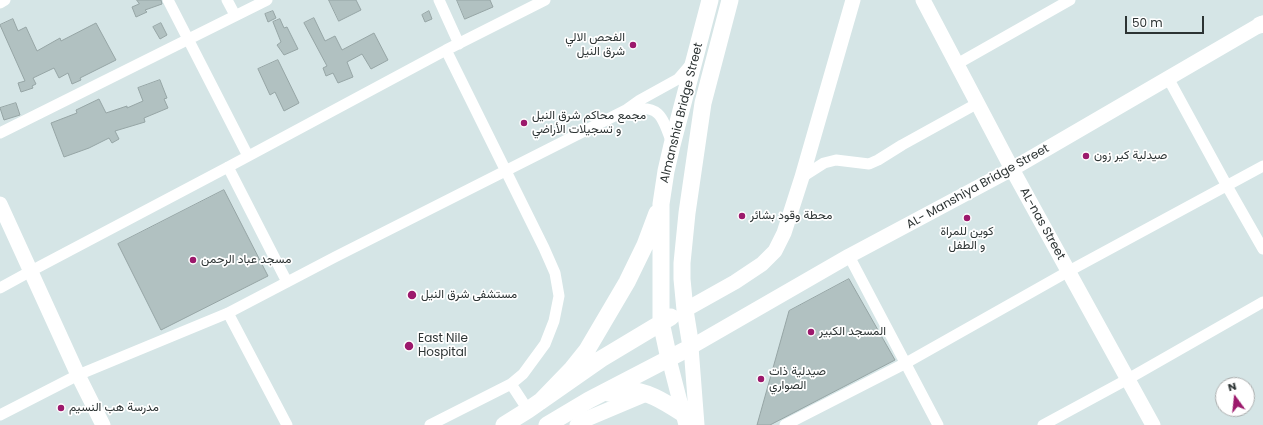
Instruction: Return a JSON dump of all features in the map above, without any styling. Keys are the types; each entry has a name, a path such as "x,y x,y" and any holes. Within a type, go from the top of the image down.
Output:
{"main road":[{"name":"Almanshia Bridge Street","path":"669,359 661,322 661,204 672,144 710,0"},
{"name":"Almanshia Bridge Street","path":"691,347 685,310 682,263 690,192 704,103 730,0"},
{"path":"534,406 571,370 590,344 627,282 645,245 661,204"},
{"path":"504,425 601,359 661,322 685,310"},
{"path":"547,425 589,400 691,347"},
{"path":"589,400 608,393 625,390 646,394 665,402 684,419"}],"street":[{"path":"0,3 5,0"},
{"path":"168,0 248,156"},
{"path":"227,0 235,15"},
{"path":"0,133 267,0"},
{"path":"438,0 459,44"},
{"path":"0,288 228,168 446,50 545,0"},
{"path":"685,310 735,282 762,264 775,251 784,234 802,177 853,0"},
{"name":"AL-nas Street","path":"923,0 1012,170 1153,425"},
{"path":"957,64 1070,0"},
{"name":"AL- Manshiya Bridge Street","path":"691,347 849,256 1012,170 1262,24"},
{"path":"430,425 511,384 523,374 545,344 554,321 559,296 555,273 506,170 446,50"},
{"path":"0,415 78,375 228,313 626,110 640,100 678,79 694,61"},
{"path":"1168,78 1263,249"},
{"path":"802,177 824,163 836,160 869,164 878,160 902,144 978,103"},
{"path":"626,110 638,108 654,110 662,120 672,144"},
{"path":"785,425 906,363 1069,271 1263,166"},
{"path":"228,168 287,282"},
{"path":"0,204 78,375 103,425"},
{"path":"849,256 938,425"},
{"path":"1042,425 1128,380 1263,302"},
{"path":"228,313 287,425"},
{"path":"691,347 697,425"},
{"path":"669,359 684,419"},
{"path":"511,384 534,406"},
{"path":"577,425 646,394"}],"building":[{"path":"137,0 161,0 162,4 145,10 147,12 136,17 132,7 139,4"},
{"path":"329,0 356,0 361,10 339,21"},
{"path":"457,0 490,0 493,7 465,19"},
{"path":"273,11 276,18 268,22 265,14"},
{"path":"429,11 432,19 425,22 422,15"},
{"path":"314,18 325,41 335,36 342,50 374,33 388,60 371,69 362,54 347,62 353,77 338,83 333,73 326,76 323,68 327,66 304,23"},
{"path":"13,19 18,31 26,27 37,51 60,38 61,41 96,23 116,60 80,78 81,80 72,84 68,73 59,78 54,68 33,78 36,84 32,86 33,88 21,92 18,83 25,81 0,25"},
{"path":"280,19 284,28 287,27 298,49 284,55 277,45 281,42 273,22"},
{"path":"161,23 167,35 160,39 153,27"},
{"path":"278,60 299,103 284,111 275,92 270,95 258,69"},
{"path":"160,80 167,98 164,99 168,108 144,118 145,122 115,131 119,139 112,143 109,138 89,148 64,157 51,123 77,113 76,110 99,99 106,113 127,106 127,108 143,101 138,88"},
{"path":"16,103 20,115 4,120 0,108"},
{"name":"مسجد عباد الرحمن","path":"224,190 268,276 161,330 118,244"},
{"path":"849,279 895,360 770,425 757,425 789,311"}],"place":[{"name":"الفحص الالي شرق النيل","path":"633,45"},
{"name":"مجمع محاكم شرق النيل و تسجيلات الأراضي","path":"524,123"},
{"name":"صيدلية كير زون","path":"1086,156"},
{"name":"محطة وقود بشائر","path":"742,216"},
{"name":"كوين للمراة و الطفل","path":"967,218"},
{"name":"مسجد عباد الرحمن","path":"193,260"},
{"name":"مستشفى شرق النيل","path":"412,295"},
{"name":"المسجد الكبير","path":"811,332"},
{"name":"East Nile Hospital","path":"409,346"},
{"name":"صيدلية ذات الصواري","path":"761,379"},
{"name":"مدرسة هب النسيم","path":"61,408"}]}
